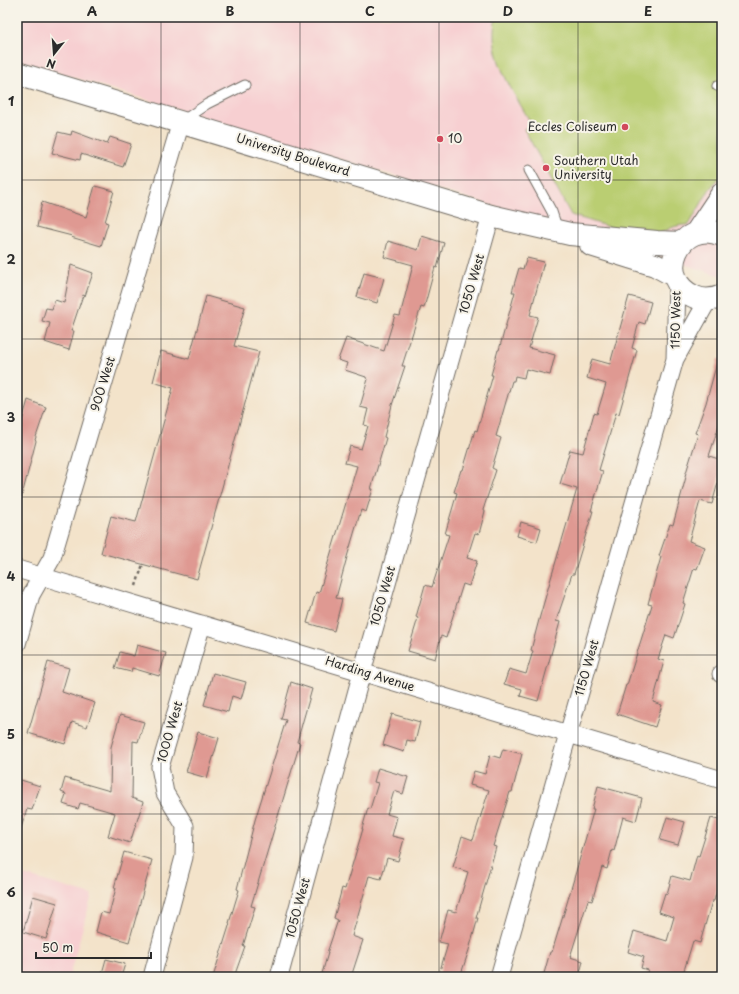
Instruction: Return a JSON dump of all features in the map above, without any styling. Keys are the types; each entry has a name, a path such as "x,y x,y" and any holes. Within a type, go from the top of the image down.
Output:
{"main road":[{"name":"University Boulevard","path":"17,73 491,216 564,233 657,242 689,238 713,232 722,235"},
{"path":"676,278 673,268 677,250 689,238 722,194"},
{"name":"University Boulevard","path":"564,233 599,248 655,265 676,278 682,289 690,295 698,298 717,298"}],"street":[{"name":"900 West","path":"17,644 31,595 52,558 181,122"},
{"name":"1050 West","path":"279,977 362,672 491,216"},
{"name":"1150 West","path":"499,977 675,359 676,278"},
{"name":"1150 West","path":"675,359 717,298"},
{"name":"Harding Avenue","path":"17,569 722,780"},
{"name":"1000 West","path":"152,977 185,849 185,826 166,793 160,767 202,624"}],"lane":[{"path":"181,122 207,104 245,85"},
{"path":"529,170 564,233"}],"path":[{"path":"136,586 143,564"}],"shaded area":[{"name":"Southern Utah University","path":"17,17 722,17 722,276 17,60"},
{"path":"17,873 92,895 69,977 17,977"}],"green space":[{"name":"Eccles Coliseum","path":"496,17 722,17 722,174 709,190 689,225 680,225 671,228 655,237 622,231 571,215 524,129 532,125 510,87 498,60 494,31"}],"building":[{"path":"72,131 107,144 110,137 131,144 123,167 81,154 80,160 52,153 58,132 71,135"},
{"path":"95,186 114,191 105,222 108,223 101,246 71,237 72,236 37,227 42,202 86,217"},
{"path":"422,236 444,243 437,268 435,267 424,308 421,307 402,366 405,366 392,405 384,437 386,438 366,512 361,510 347,557 336,598 342,599 334,631 307,623 316,592 319,593 357,466 345,463 350,446 361,449 368,426 364,425 368,409 360,407 368,379 345,370 347,363 338,360 346,338 384,351 395,315 400,316 413,265 384,257 388,241 418,250"},
{"path":"527,258 544,262 530,315 538,317 529,348 555,355 550,375 526,369 524,378 515,376 514,381 512,381 496,436 501,438 492,468 496,470 483,510 485,511 479,534 475,533 467,558 477,561 469,586 463,584 446,638 441,636 435,659 408,651 418,618 416,617 425,585 432,587 449,535 445,534 457,493 454,492 461,470 463,470 475,430 477,431 493,375 491,375 515,292 512,292 519,268 523,269"},
{"path":"71,265 93,273 85,296 83,295 71,331 74,331 69,350 45,342 50,323 42,321 46,308 52,309 55,300 64,303"},
{"path":"364,273 384,278 377,303 357,297"},
{"path":"206,296 245,307 234,346 259,352 197,579 101,553 111,516 136,522 173,388 153,382 161,351 189,359"},
{"path":"629,296 651,302 645,324 639,322 632,348 637,350 619,414 616,413 599,470 603,471 591,511 593,511 574,574 572,574 556,621 560,622 538,701 520,696 522,689 504,684 509,669 526,674 533,651 531,650 540,616 577,489 560,484 570,450 583,453 594,413 597,414 606,384 587,378 592,359 610,364"},
{"path":"718,359 722,359 722,416 709,456 722,460 722,468 712,504 700,501 689,541 705,547 697,569 694,568 683,603 685,604 674,638 666,635 658,659 664,661 653,702 662,705 655,727 617,714 652,605 648,604 661,557 659,556 670,524 673,525 686,477 685,476 698,434 695,433 706,403"},
{"path":"28,400 46,407 35,440 36,441 21,499 17,499 17,438"},
{"path":"521,522 541,528 537,542 517,536"},
{"path":"137,645 166,653 159,676 132,668 131,672 115,668 120,652 134,656"},
{"path":"48,662 69,668 62,692 95,703 87,727 72,722 65,744 28,733"},
{"path":"213,673 246,682 241,699 232,696 228,712 204,705"},
{"path":"291,682 312,689 297,742 300,743 251,906 255,907 243,946 245,946 234,977 213,977 239,890 237,889 255,820 286,720 281,719"},
{"path":"392,714 420,722 415,742 407,740 404,752 383,745"},
{"path":"120,715 144,722 138,742 133,741 132,798 143,802 130,843 108,836 115,813 80,803 78,809 63,804 66,794 61,792 65,778 110,791 111,747"},
{"path":"198,732 219,738 207,778 186,772"},
{"path":"503,749 522,754 512,792 510,792 493,846 496,847 476,918 478,918 469,950 460,977 438,977 448,944 439,942 448,910 456,912 468,872 453,867 462,836 473,840 489,790 470,785 474,771 485,774 490,755 500,758"},
{"path":"378,768 408,777 403,794 394,791 387,814 397,817 392,836 404,839 398,861 387,858 381,879 369,876 352,936 363,940 351,977 321,977 338,920 334,918 342,888 345,889 368,808 370,809 378,783 374,782"},
{"path":"21,780 40,786 32,810 27,809 20,831 17,830 17,793"},
{"path":"598,786 642,798 636,821 623,817 614,851 612,850 607,869 602,867 592,901 588,900 570,957 583,961 579,977 543,977 567,903 594,809 592,809"},
{"path":"667,817 685,822 678,845 660,840"},
{"path":"711,818 722,821 722,871 700,943 693,941 682,977 646,977 648,970 641,968 644,957 628,952 634,931 667,941 674,917 659,912 665,893 667,894 672,876 690,881 697,855 699,856"},
{"path":"124,852 152,860 129,942 96,932 101,912 109,914 116,888 114,888"},
{"path":"33,896 57,903 46,939 23,932"},
{"path":"106,959 125,964 121,977 101,977"}],"place":[{"name":"Eccles Coliseum","path":"625,127"},
{"name":"10","path":"440,139"},
{"name":"Southern Utah University","path":"546,168"}]}
